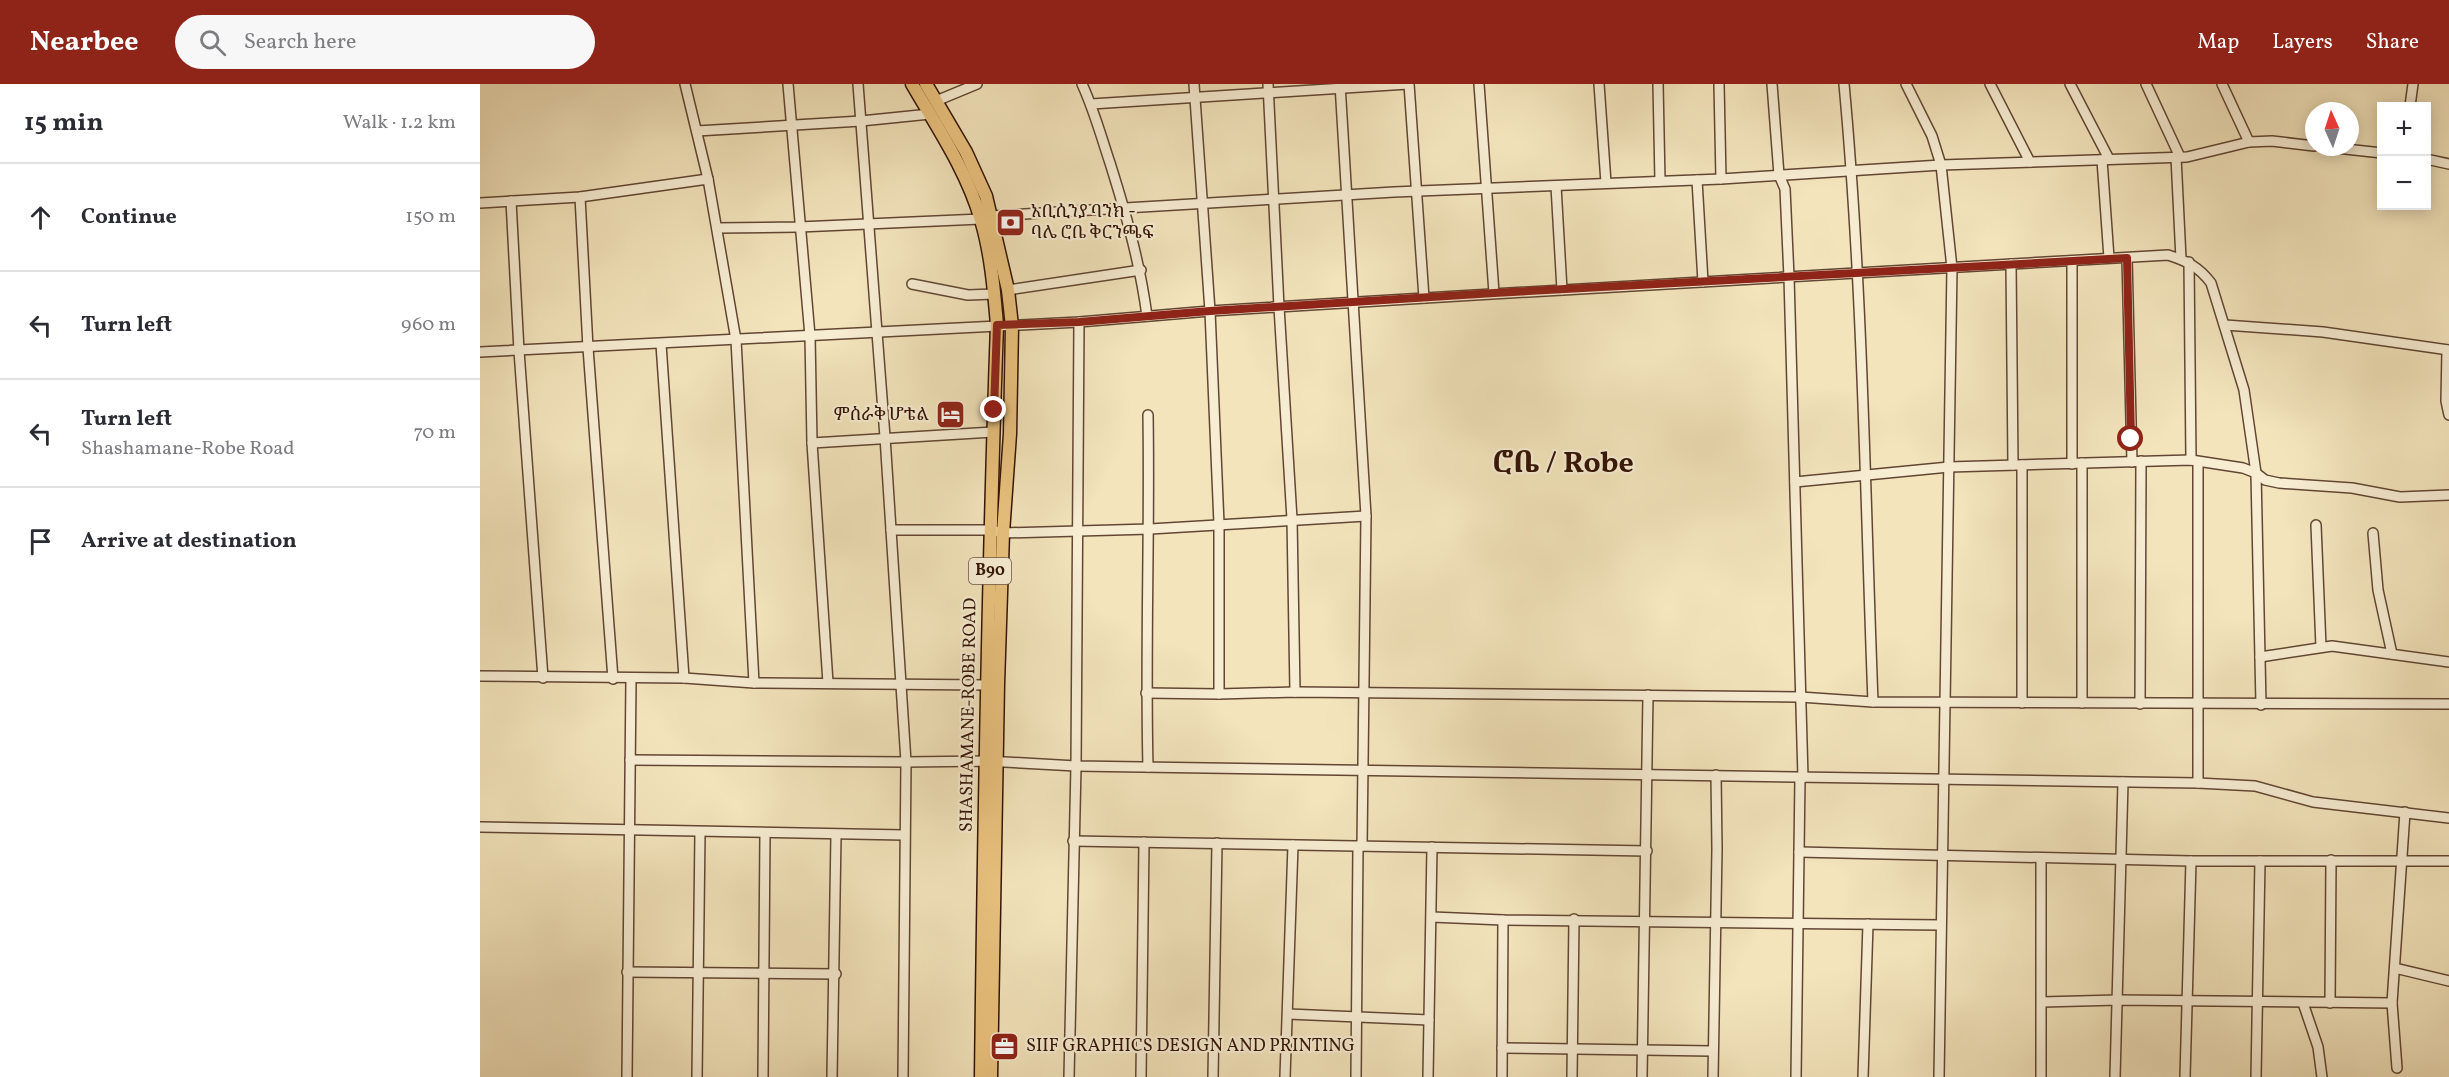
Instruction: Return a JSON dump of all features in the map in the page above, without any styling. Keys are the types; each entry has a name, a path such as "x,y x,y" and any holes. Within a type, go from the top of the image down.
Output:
{"main road":[{"name":"SHASHAMANE-ROBE ROAD","path":"912,84 987,217 1008,290 1012,326 1010,434 997,532 986,685 992,761 991,1077"},
{"name":"SHASHAMANE-ROBE ROAD","path":"926,84 966,152 986,196 997,325 993,432 997,532 981,1077"}],"street":[{"path":"685,84 708,179 736,340 754,683"},
{"path":"788,84 810,336 812,443 828,683"},
{"path":"858,84 885,437 906,762 903,1077"},
{"path":"936,101 977,84"},
{"path":"1082,84 1091,104 1125,209 1141,270 1147,316"},
{"path":"1194,84 1210,311 1219,525 1219,694"},
{"path":"1091,104 1196,98 1269,89 1408,84 1424,298"},
{"path":"1479,84 1494,293"},
{"path":"1599,84 1606,183"},
{"path":"1658,84 1660,181"},
{"path":"1719,84 1722,179"},
{"path":"1772,84 1779,175 1785,189 1795,482 1801,778 1796,1077"},
{"path":"1844,84 1852,170 1857,273 1873,702"},
{"path":"1906,84 1932,135 1941,165 1952,267 1946,781 1939,1077"},
{"path":"1990,84 2030,162"},
{"path":"2070,84 2105,159 2109,258"},
{"path":"2146,84 2178,157 2195,461 2198,783"},
{"path":"2222,84 2249,142"},
{"path":"2411,102 2413,84"},
{"path":"1340,86 1366,516 1356,1077"},
{"path":"1269,89 1292,519 1294,692"},
{"path":"697,131 861,121 930,114"},
{"path":"717,228 869,225 1415,191 1722,179 1941,165 2178,157 2249,142 2272,141 2305,145"},
{"path":"2359,150 2377,152"},
{"path":"2431,160 2449,164"},
{"path":"480,202 580,197 708,179"},
{"path":"1697,180 1703,282"},
{"path":"1556,186 1562,290"},
{"path":"580,197 588,348 613,679"},
{"path":"511,201 519,351 543,678"},
{"path":"480,352 1012,326 1494,293 2168,255 2185,261 2203,272 2211,283 2244,390 2256,473 2261,705"},
{"path":"2127,258 2137,461 2140,704"},
{"path":"2072,261 2072,464"},
{"path":"2011,264 2018,465 2022,703"},
{"path":"1008,290 1141,270"},
{"path":"912,284 968,295 994,294"},
{"path":"1069,1077 1076,766 1079,322"},
{"path":"2225,325 2323,332 2448,350 2446,401 2449,415"},
{"path":"661,344 684,678"},
{"path":"1148,415 1150,528 1146,693 1148,767"},
{"path":"812,443 993,432"},
{"path":"1795,482 1949,467 2195,461 2243,468 2256,473 2265,480 2279,483 2352,488 2400,496 2449,495"},
{"path":"2082,463 2082,703"},
{"path":"891,530 1078,532 1366,516"},
{"path":"2316,525 2321,647"},
{"path":"2373,533 2378,590 2392,654"},
{"path":"2260,657 2332,646 2449,662"},
{"path":"480,676 684,678 754,683 986,685"},
{"path":"627,1077 631,679"},
{"path":"1146,693 1648,695 1800,697 1873,702 2449,704"},
{"path":"1642,1077 1648,695"},
{"path":"630,760 992,761 1076,766 1716,775 1946,781 2198,783 2255,786 2313,802 2449,818"},
{"path":"1713,1077 1716,775"},
{"path":"2115,1077 2123,782"},
{"path":"2397,1068 2392,1003 2405,812"},
{"path":"480,826 904,835"},
{"path":"697,1077 700,832"},
{"path":"763,1077 765,833"},
{"path":"832,1077 836,974 836,835"},
{"path":"1073,841 1647,851"},
{"path":"1141,1077 1144,842"},
{"path":"1214,1077 1218,843"},
{"path":"1285,1077 1293,845"},
{"path":"1428,1077 1432,847"},
{"path":"1799,852 2191,861 2449,861"},
{"path":"2040,858 2042,1077"},
{"path":"2185,1077 2191,861"},
{"path":"2256,1077 2260,861"},
{"path":"2330,1003 2331,861"},
{"path":"1432,917 1941,926"},
{"path":"1572,1077 1574,919"},
{"path":"1502,1077 1503,920"},
{"path":"1863,1077 1868,924"},
{"path":"2395,968 2449,981"},
{"path":"627,972 836,974"},
{"path":"2042,1002 2118,1000 2392,1003"},
{"path":"2303,1003 2318,1047 2322,1077"},
{"path":"1288,1014 1429,1020"},
{"path":"1502,1048 1712,1051"}],"place":[{"name":"አቢሲንያ ባንክ - ባሌ ሮቤ ቅርንጫፍ","path":"1010,222"},
{"name":"ምስራቅ ሆቴል","path":"950,415"},
{"name":"SIIF GRAPHICS DESIGN AND PRINTING","path":"1005,1046"}],"district":[{"name":"ሮቤ / Robe","path":"1563,464"}],"route":[{"path":"994,410 997,325 1079,322 1210,311 1494,293 2127,258 2131,439"}]}
